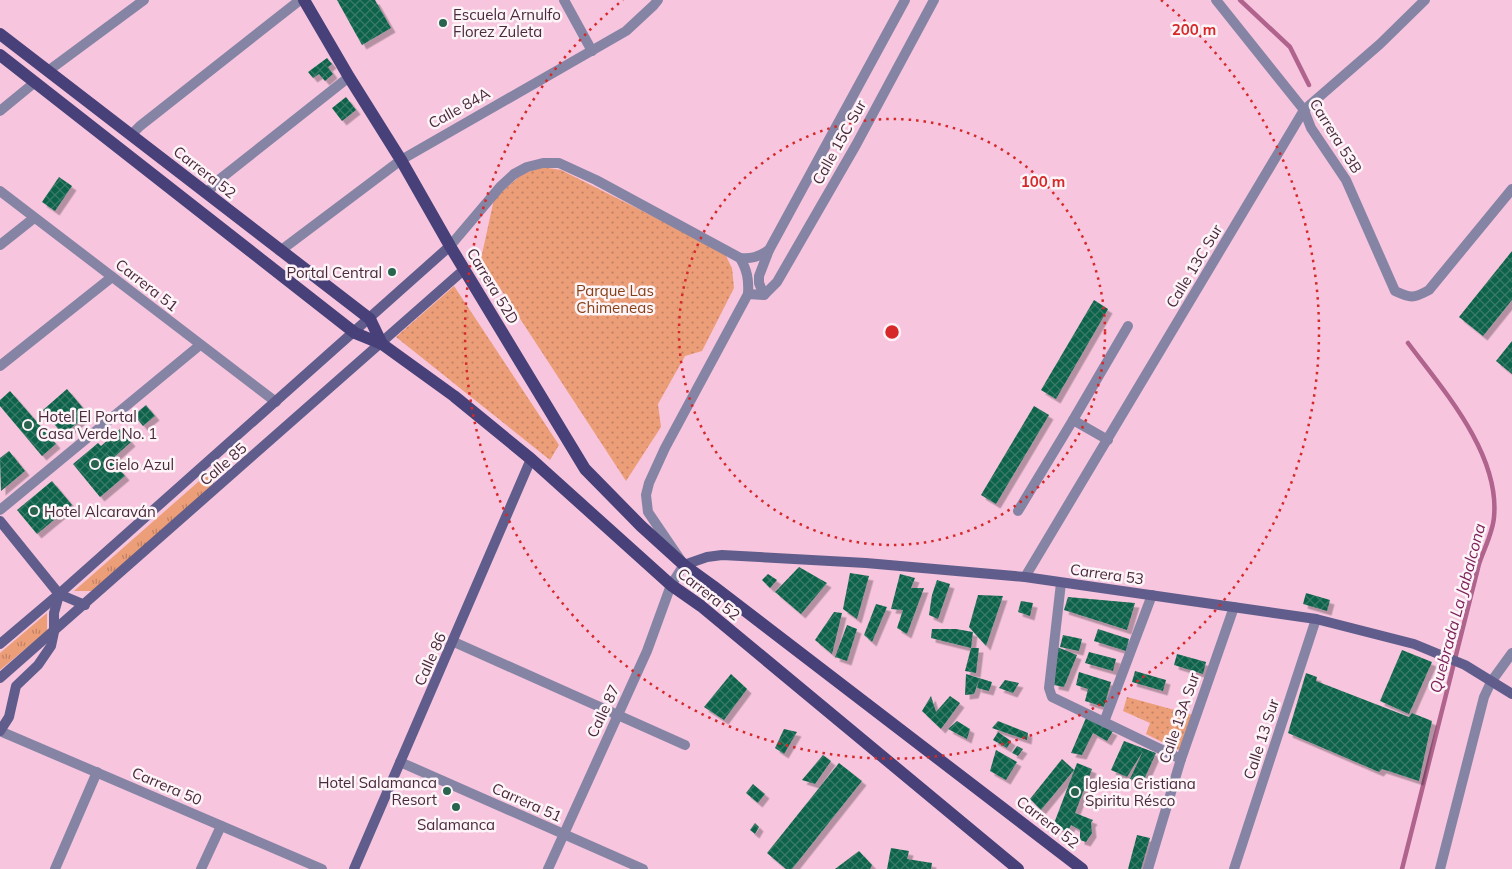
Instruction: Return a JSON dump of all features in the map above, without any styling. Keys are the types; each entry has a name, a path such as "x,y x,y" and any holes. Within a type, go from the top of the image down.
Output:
{"main road":[{"name":"Carrera 52D","path":"304,0 401,160 465,271 586,469 642,526 684,565"},
{"name":"Carrera 52","path":"0,34 370,319 382,344"},
{"name":"Carrera 52","path":"0,55 355,333 382,344 454,396 531,460 671,585 701,606 1015,868"},
{"name":"Carrera 52","path":"684,565 1082,869"}],"street":[{"path":"130,135 300,0"},
{"path":"564,0 592,51"},
{"name":"Calle 84A","path":"280,251 401,160 626,31 658,0"},
{"name":"Calle 15C Sur","path":"905,0 769,250 759,276 759,283 764,295 770,291 782,274 856,145 934,0"},
{"name":"Carrera 53B","path":"1216,0 1304,110 1311,128 1346,180 1394,291 1409,298 1419,296 1429,290 1512,189"},
{"name":"Calle 13C Sur","path":"1026,577 1304,110 1380,44 1425,0"},
{"path":"48,71 139,1"},
{"path":"207,194 215,184 349,77"},
{"path":"0,111 34,83"},
{"path":"450,246 500,187 514,174 527,167 543,163 559,163 590,176 740,258 751,259 769,250"},
{"name":"Carrera 51","path":"0,191 276,402"},
{"path":"0,245 34,218"},
{"name":"Calle 85","path":"0,644 355,333 450,246"},
{"path":"684,565 648,512 646,495 648,483 748,294 749,278 740,258"},
{"name":"Calle 85","path":"0,678 382,344 459,274 465,271"},
{"path":"0,366 112,277"},
{"path":"748,294 764,295"},
{"path":"1018,511 1128,326"},
{"path":"0,510 200,344"},
{"path":"1073,420 1108,440"},
{"name":"Calle 86","path":"354,869 454,642 531,460"},
{"path":"0,520 59,594 85,605"},
{"name":"Carrera 53","path":"684,565 707,557 722,555 866,563 1026,577 1316,619 1414,644 1465,665 1512,694"},
{"name":"Calle 87","path":"548,869 647,651 671,585 684,565"},
{"path":"1062,583 1049,688 1052,697 1181,759"},
{"path":"0,731 9,717 16,686 45,656 51,646 54,632 54,613 59,594"},
{"path":"1104,722 1152,596"},
{"name":"Calle 13A Sur","path":"1148,869 1181,759 1234,607"},
{"name":"Calle 13 Sur","path":"1234,869 1316,619"},
{"path":"454,642 685,745"},
{"path":"1440,869 1479,714 1491,682 1512,653"},
{"name":"Carrera 50","path":"0,731 322,869"},
{"name":"Carrera 51","path":"400,762 643,869"},
{"path":"56,869 97,772"},
{"path":"201,869 221,826"}],"green space":[{"name":"Parque Las Chimeneas","path":"542,167 561,170 724,252 732,268 734,288 702,351 685,356 658,404 661,427 626,481 481,259 494,199 522,174"},
{"path":"454,286 559,445 550,460 396,337"},
{"path":"206,475 215,484 93,591 74,591"},
{"path":"47,613 47,631 0,670 0,653"},
{"path":"1127,697 1193,715 1182,752 1146,734 1150,723 1123,711"}],"building":[{"path":"337,0 375,0 391,28 362,45"},
{"path":"327,58 332,64 328,67 333,74 325,81 319,74 313,78 308,72"},
{"path":"346,97 356,110 342,121 332,108"},
{"path":"59,177 72,186 55,211 42,202"},
{"path":"1512,251 1512,300 1483,336 1459,317"},
{"path":"1094,300 1108,309 1056,399 1041,390"},
{"path":"1512,341 1512,374 1496,361"},
{"path":"67,389 88,414 63,435 43,410"},
{"name":"Hotel El Portal Casa Verde No. 1","path":"10,391 56,444 42,456 0,406 0,400"},
{"path":"146,405 155,416 143,426 134,415"},
{"path":"1034,406 1049,415 996,504 981,495"},
{"path":"120,429 131,442 112,459 105,452 125,476 100,497 73,464 98,443 101,446"},
{"path":"9,451 25,471 1,491 0,458"},
{"path":"52,481 72,505 37,534 17,510"},
{"path":"799,567 827,583 801,614 775,592"},
{"path":"850,573 869,576 857,619 843,609"},
{"path":"768,574 777,580 770,588 762,580"},
{"path":"900,574 915,578 911,588 924,588 907,634 897,628 903,610 891,609"},
{"path":"937,580 950,584 938,619 929,615 932,595"},
{"path":"1306,593 1330,600 1327,611 1303,604"},
{"path":"978,595 1003,596 986,646 969,627"},
{"path":"1068,597 1135,603 1127,630 1064,610"},
{"path":"1021,601 1033,603 1030,616 1018,612"},
{"path":"876,604 887,607 872,642 864,635"},
{"path":"834,612 842,613 832,654 815,640"},
{"path":"847,625 857,629 847,661 835,657"},
{"path":"932,629 956,629 973,632 971,648 931,638"},
{"path":"1098,629 1129,639 1126,651 1094,641"},
{"path":"1063,635 1082,639 1079,651 1060,647"},
{"path":"1057,647 1077,655 1064,687 1054,685"},
{"path":"971,648 979,648 976,673 965,671"},
{"path":"1402,650 1432,662 1409,714 1380,701"},
{"path":"1089,652 1116,659 1113,671 1085,663"},
{"path":"1177,654 1206,662 1203,674 1174,665"},
{"path":"1135,671 1166,680 1163,691 1132,682"},
{"path":"1079,672 1111,682 1104,707 1085,701 1088,689 1076,685"},
{"path":"1306,673 1317,677 1316,681 1409,717 1412,713 1432,721 1419,781 1382,769 1379,772 1288,733"},
{"path":"731,674 747,689 724,720 704,707"},
{"path":"966,674 992,682 989,691 977,688 979,680 974,694 965,695"},
{"path":"1005,680 1019,683 1013,693 999,688"},
{"path":"931,696 936,712 950,696 960,703 941,729 922,711"},
{"path":"1086,718 1113,731 1107,741 1093,733 1082,755 1071,753"},
{"path":"957,721 970,729 967,739 948,729"},
{"path":"998,721 1028,733 1027,740 992,728"},
{"path":"784,729 797,732 784,754 775,748"},
{"path":"998,732 1011,741 1007,748 993,740"},
{"path":"1124,741 1156,753 1143,782 1130,779 1143,751 1127,777 1111,770"},
{"path":"1017,746 1023,749 1018,756 1012,753"},
{"path":"996,750 1017,762 1006,780 990,771"},
{"path":"823,755 831,761 815,784 802,780"},
{"path":"1062,759 1074,770 1041,810 1030,799"},
{"path":"839,763 862,781 792,869 786,869 767,853"},
{"name":"Iglesia Cristiana Spiritu Résco","path":"1077,763 1092,769 1075,813 1093,820 1091,823 1092,833 1086,842 1080,840 1080,830 1071,825 1068,831 1053,826"},
{"path":"753,784 765,794 758,803 746,793"},
{"path":"755,823 759,827 755,834 750,830"},
{"path":"1137,835 1150,838 1141,869 1128,869"},
{"path":"891,848 909,851 907,859 932,863 931,869 887,869"},
{"path":"859,851 872,865 870,869 835,869"}],"waterway":[{"name":"Quebrada La Jabalcona","path":"1240,0 1290,47 1309,85"},
{"name":"Quebrada La Jabalcona","path":"1402,869 1479,564 1490,535 1494,517 1494,493 1479,447 1453,403 1408,343"}],"place":[{"name":"Escuela Arnulfo Florez Zuleta","path":"443,23"},
{"name":"Portal Central","path":"392,272"},
{"name":"Hotel El Portal Casa Verde No. 1","path":"28,425"},
{"name":"Cielo Azul","path":"95,464"},
{"name":"Hotel Alcaraván","path":"34,511"},
{"name":"Hotel Salamanca Resort","path":"447,791"},
{"name":"Iglesia Cristiana Spiritu Résco","path":"1075,792"},
{"name":"Salamanca","path":"456,807"}]}
